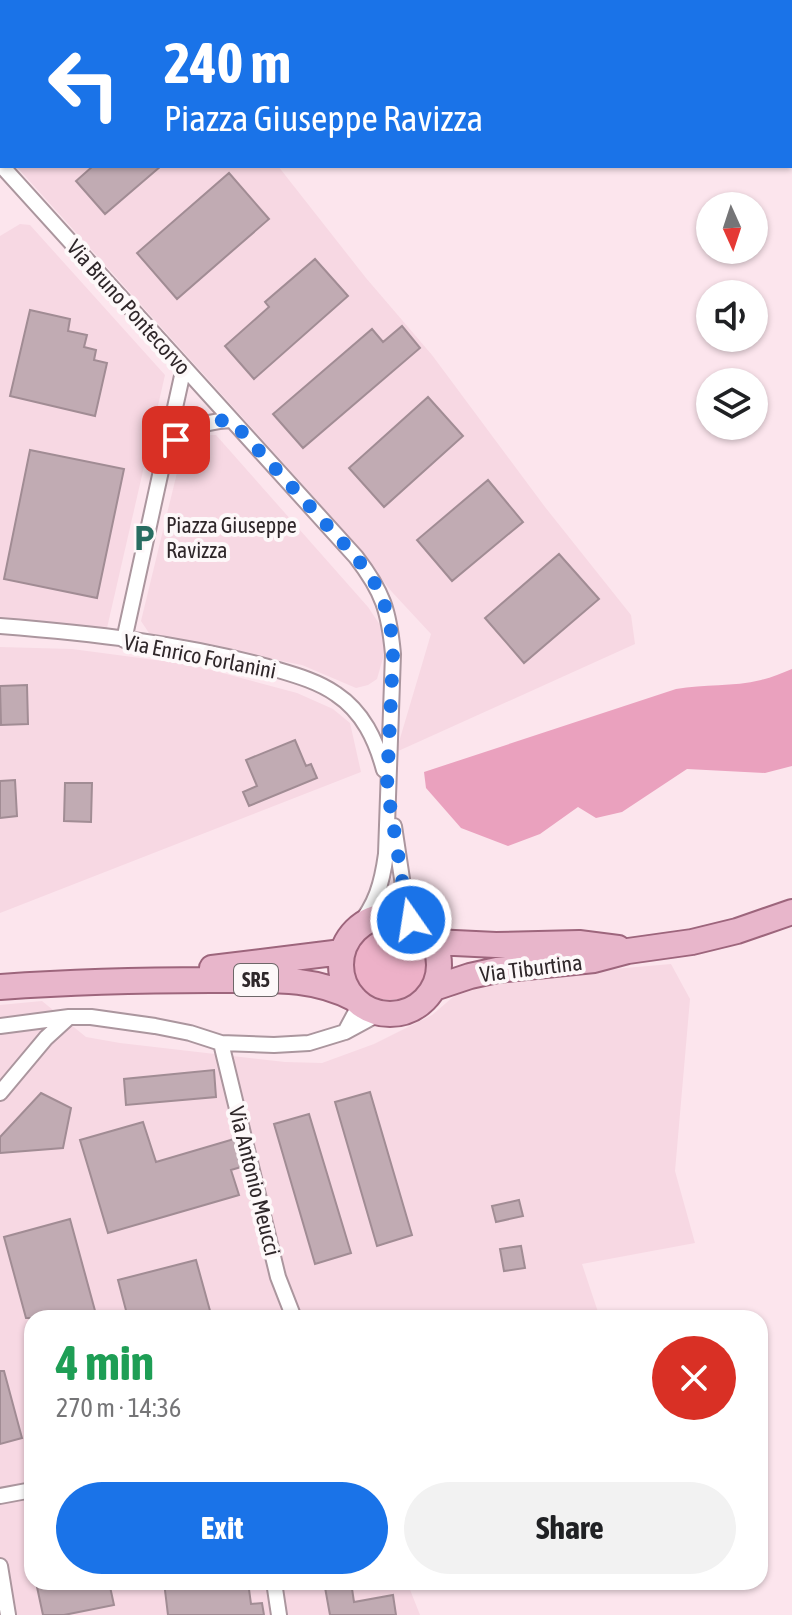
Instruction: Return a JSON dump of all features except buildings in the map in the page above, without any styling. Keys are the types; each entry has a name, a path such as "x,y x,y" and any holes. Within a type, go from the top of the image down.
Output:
{"main road":[{"name":"Via Tiburtina","path":"365,1005 395,1013 411,1009 434,988 487,971 594,960 628,951 692,942 792,912"},
{"path":"365,1005 347,989 340,964 342,952 357,927 383,916 411,920 424,929 434,942 439,957 439,973 434,988"},
{"name":"Via Tiburtina","path":"434,942 496,945 579,943 628,951"},
{"name":"SR5","path":"155,980 223,966 342,952"},
{"name":"SR5","path":"0,987 155,980 291,980 321,985 365,1005"}],"street":[{"name":"Via Bruno Pontecorvo","path":"1,168 356,557 383,599 393,654 387,841 381,886 369,913 357,927"},
{"path":"124,640 184,367"},
{"path":"164,457 176,440 197,426 211,421 231,420"},
{"name":"Via Enrico Forlanini","path":"0,626 183,648 233,658 304,679 336,693 356,710 371,732 380,754 387,786"},
{"name":"Via Bruno Pontecorvo","path":"387,786 411,920"},
{"path":"0,1026 91,1017 190,1033 221,1043 294,1044 321,1041 345,1032 365,1005"},
{"path":"345,1032 365,1005"},
{"path":"0,1093 46,1038 69,1017"},
{"name":"Via Antonio Meucci","path":"221,1043 278,1277 291,1310"},
{"path":"0,1496 24,1492"},
{"path":"0,1566 8,1615"},
{"path":"275,1590 279,1615"}],"shaded area":[{"path":"18,168 280,168 366,278 432,355 545,507 631,615 635,644 396,752 431,634 392,592 315,498"},
{"path":"20,224 30,225 165,375 107,628 0,622 0,236"},
{"path":"202,435 216,435 368,607 380,625 385,651 377,679 356,688 302,665 151,636 141,621 183,448"},
{"path":"0,647 72,649 193,665 297,693 333,709 350,723 361,772 0,913"},
{"path":"792,669 792,766 765,773 687,769 622,812 596,818 578,807 540,834 508,846 461,828 426,788 424,772 676,689 750,682"},
{"path":"390,928 410,934 420,944 426,964 420,984 410,994 390,1000 370,994 360,984 354,964 360,944 370,934"},
{"path":"671,964 690,999 675,1171 695,1243 582,1264 597,1310 24,1310 24,1590 410,1590 420,1615 0,1615 0,1005 42,1001 86,1037 285,1062 322,1063 374,1044 432,1015 460,991 545,975"}],"place":[{"name":"Piazza Giuseppe Ravizza","path":"144,538"}],"route":[{"path":"176,440 197,426 211,421 231,420 356,557 379,590 387,609 393,654 387,786 411,920"}]}
